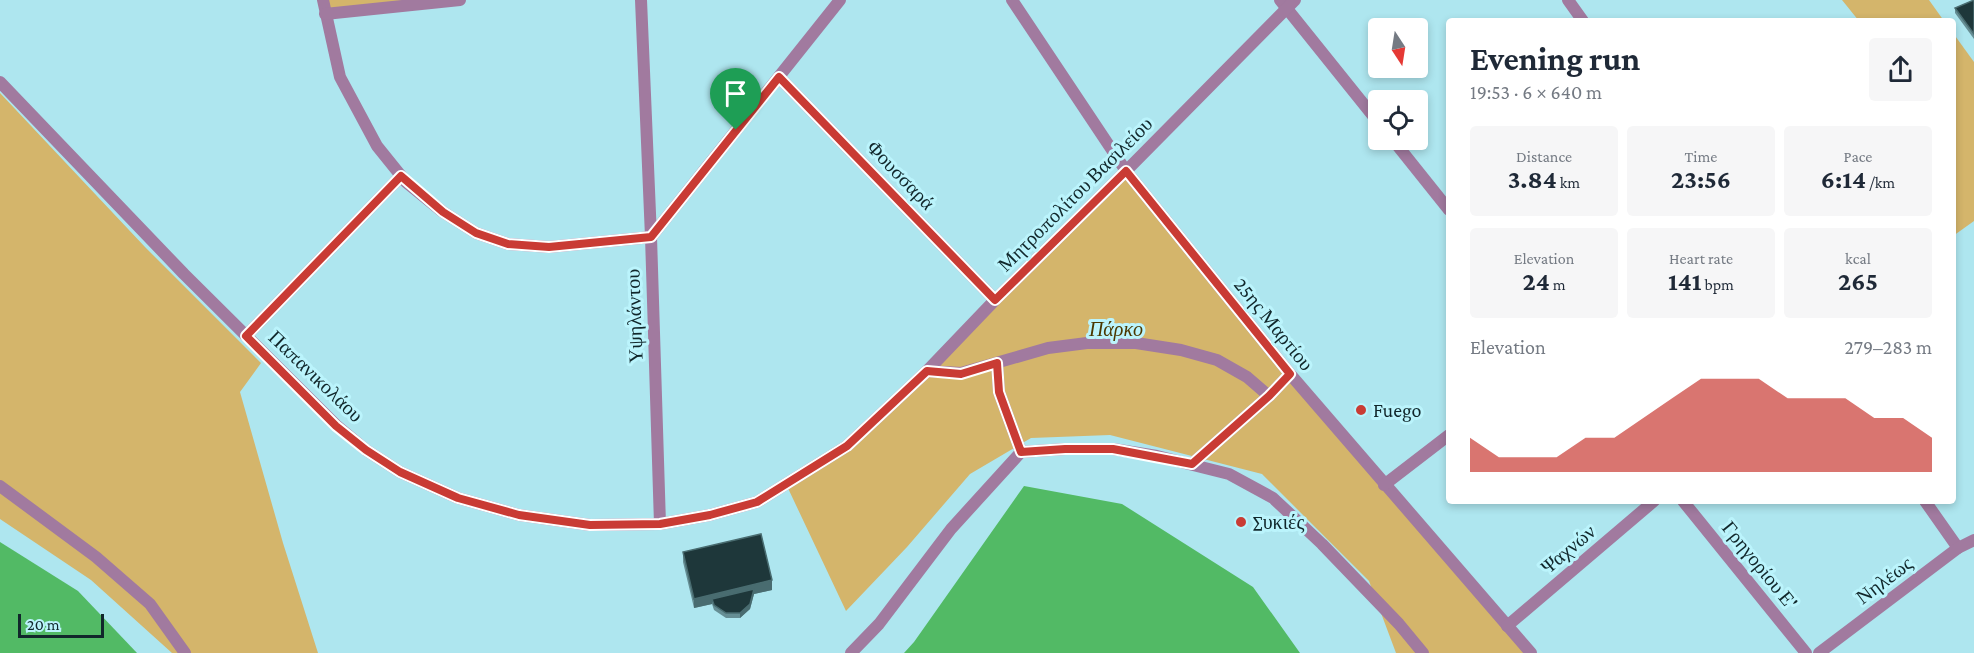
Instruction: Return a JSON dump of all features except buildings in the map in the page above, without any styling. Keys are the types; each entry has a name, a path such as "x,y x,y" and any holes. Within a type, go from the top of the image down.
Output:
{"street":[{"path":"323,0 340,77 377,146 401,176 443,212 476,233 508,244 549,247 651,237 840,0"},
{"path":"325,14 460,0"},
{"name":"Υψηλάντου","path":"641,0 660,524"},
{"name":"25ης Μαρτίου","path":"1012,0 1126,171 1290,374 1531,653"},
{"path":"1568,0 1581,18"},
{"path":"1287,3 1368,109"},
{"name":"Μητροπολίτου Βασιλείου","path":"660,524 710,515 757,502 847,446 927,371 995,300 1126,171 1287,3"},
{"name":"Φουσσαρά","path":"779,77 995,300"},
{"name":"Παπανικολάου","path":"0,81 184,274 336,426 366,450 400,472 458,498 519,515 590,525 660,524"},
{"path":"1401,150 1446,206"},
{"path":"246,336 401,176"},
{"path":"927,371 961,374 1048,348 1087,343 1136,343 1181,350 1217,360 1246,377 1269,396"},
{"path":"997,363 999,392 1021,452"},
{"path":"1192,464 1269,396 1290,374"},
{"path":"1384,485 1446,437"},
{"path":"851,653 879,624 951,529 1021,452 1065,449 1113,449 1192,464 1229,474 1273,498 1322,544 1400,624 1423,653"},
{"path":"0,486 96,557 150,604 185,653"},
{"name":"Ψαχνών","path":"1507,626 1650,504"},
{"name":"Γρηγορίου Ε'","path":"1685,504 1806,653"},
{"path":"1927,504 1958,548"},
{"name":"Νηλέως","path":"1819,653 1958,548 1974,540"}],"green space":[{"path":"323,0 460,0 325,14"},
{"path":"1842,0 1929,0 1942,18 1857,18"},
{"path":"1956,37 1974,62 1974,221 1956,234"},
{"path":"0,93 145,247 261,363 240,392 283,543 318,653 172,653 91,580 0,519"},
{"name":"Πάρκο","path":"1126,171 1531,653 1396,653 1369,581 1262,474 1110,435 1031,438 970,474 907,547 846,611 786,484 847,445"}],"shaded area":[{"path":"1024,486 1122,504 1253,587 1300,653 904,653"},
{"path":"0,542 78,591 137,653 0,653"}],"place":[{"name":"Fuego","path":"1361,410"},
{"name":"Συκιές","path":"1241,522"}],"route":[{"path":"779,77 995,300 1126,171 1290,374 1269,396 1192,464 1113,449 1021,452 999,392 997,363 961,374 927,371 847,446 757,502 710,515 660,524 590,525 519,515 458,498 400,472 366,450 336,426 246,336 401,176 443,212 476,233 508,244 549,247 651,237 736,130 779,77"}]}
